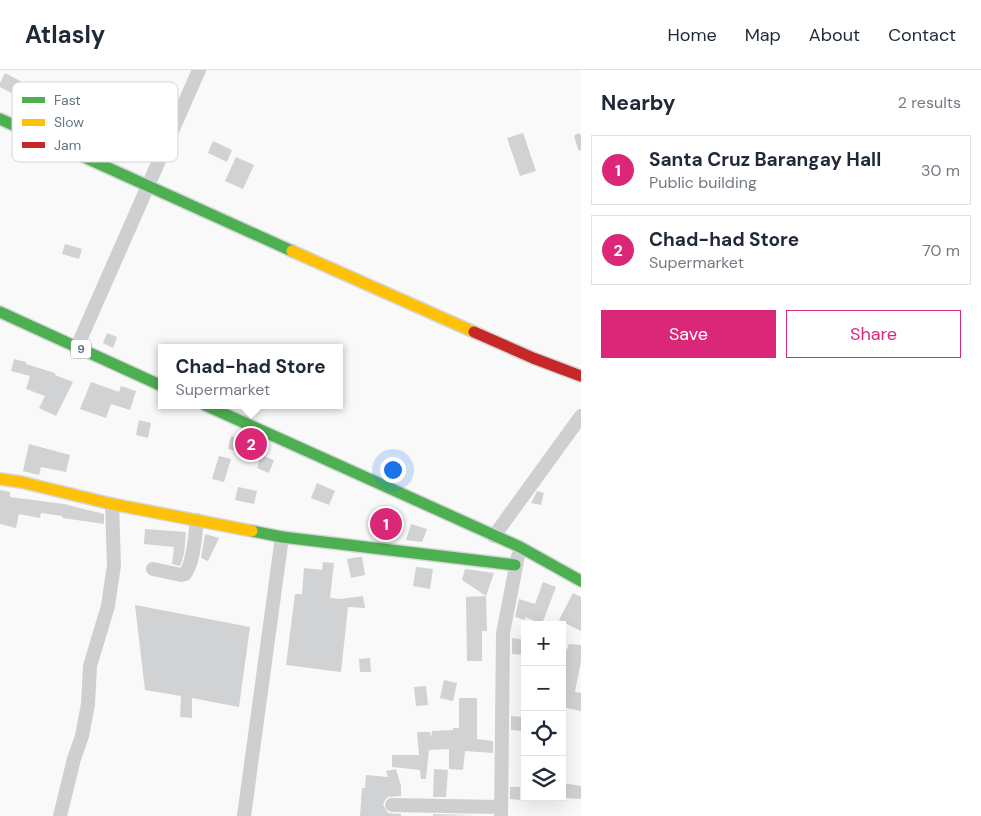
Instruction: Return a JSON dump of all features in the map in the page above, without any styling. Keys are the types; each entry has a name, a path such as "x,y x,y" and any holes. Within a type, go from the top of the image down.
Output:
{"main road":[{"path":"0,119 12,124"},
{"path":"95,162 533,358 581,376"},
{"name":"9","path":"0,312 158,384"},
{"path":"214,409 520,547 581,581"},
{"path":"0,479 21,482 112,504 282,537 515,565"}],"street":[{"path":"178,118 199,70"},
{"path":"77,348 159,162"},
{"path":"494,536 581,416"},
{"path":"60,816 74,759 82,736 88,704 90,666 108,606 114,565 112,504"},
{"path":"153,569 180,575 185,574 188,570 192,554 197,520"},
{"path":"244,816 282,537"},
{"path":"392,805 501,812 503,633 520,547"}],"lane":[{"path":"578,138 581,147"}],"building":[{"path":"5,73 22,82 12,82 12,93 0,87"},
{"path":"523,133 536,171 520,176 507,138"},
{"path":"213,141 232,150 227,162 208,153"},
{"path":"236,157 254,165 243,189 225,181"},
{"path":"65,244 82,249 79,259 62,254"},
{"path":"107,333 117,337 113,348 103,343"},
{"path":"14,359 55,373 55,375 73,382 56,416 39,408 45,396 26,389 30,376 11,371"},
{"path":"91,382 119,392 121,386 136,391 130,410 111,404 106,418 80,409"},
{"path":"139,420 151,423 148,438 136,435"},
{"path":"231,436 247,440 244,453 228,449"},
{"path":"29,444 70,455 66,472 41,467 39,475 23,471"},
{"path":"261,455 274,460 269,473 257,468"},
{"path":"219,456 231,459 224,482 212,479"},
{"path":"317,483 335,491 329,505 311,498"},
{"path":"238,487 257,491 254,504 235,500"},
{"path":"0,490 10,492 10,497 64,504 104,514 104,524 41,513 40,518 19,514 16,528 0,524"},
{"path":"537,491 544,493 541,505 531,503"},
{"path":"411,524 427,529 422,542 406,540"},
{"path":"145,529 186,532 184,554 180,566 172,564 174,547 144,544"},
{"path":"205,534 219,538 208,561 201,558"},
{"path":"362,557 365,575 351,578 347,559"},
{"path":"323,562 334,563 330,598 341,599 363,596 365,608 348,607 341,672 286,665 295,594 302,594 304,568 322,570"},
{"path":"416,567 433,569 430,589 413,586"},
{"path":"465,569 494,573 486,596 462,580"},
{"path":"543,582 556,587 543,621 535,621 525,617 525,620 515,617 519,599 535,604"},
{"path":"573,593 581,597 581,631 566,624 566,621 559,620"},
{"path":"486,596 487,631 482,631 482,661 467,661 466,597"},
{"path":"135,605 250,627 239,707 192,698 192,718 180,717 181,696 145,690"},
{"path":"512,638 521,639 521,655 512,654"},
{"path":"569,644 581,645 581,661 575,692 581,693 581,711 566,708 566,651"},
{"path":"370,658 371,672 360,672 359,659"},
{"path":"444,680 457,683 453,701 440,698"},
{"path":"426,686 428,705 416,706 414,687"},
{"path":"459,698 477,698 477,739 493,741 493,753 465,751 463,770 449,769 449,749 429,750 426,779 421,779 420,770 392,767 392,755 419,755 417,732 430,732 431,738 432,731 459,728"},
{"path":"511,716 521,717 521,731 511,730"},
{"path":"396,769 401,786 401,796 388,797 383,805 388,813 401,814 401,816 360,816 362,788 365,788 366,775 388,777 386,771"},
{"path":"434,769 448,770 446,797 433,797"},
{"path":"566,784 581,786 581,799 566,798"},
{"path":"510,787 520,787 520,800 510,799"},
{"path":"433,814 477,815 433,816"}],"traffic: fast":[{"path":"0,119 12,124"},
{"path":"95,162 292,251"},
{"path":"0,312 158,384"},
{"path":"214,409 520,547 581,581"},
{"path":"252,531 282,537 515,565"}],"traffic: slow":[{"path":"292,251 474,332"},
{"path":"0,479 21,482 112,504 252,531"}],"traffic: jam":[{"path":"474,332 533,358 581,376"}],"place":[{"name":"Chad-had Store","path":"251,444"},
{"name":"Santa Cruz Barangay Hall","path":"386,524"}]}
